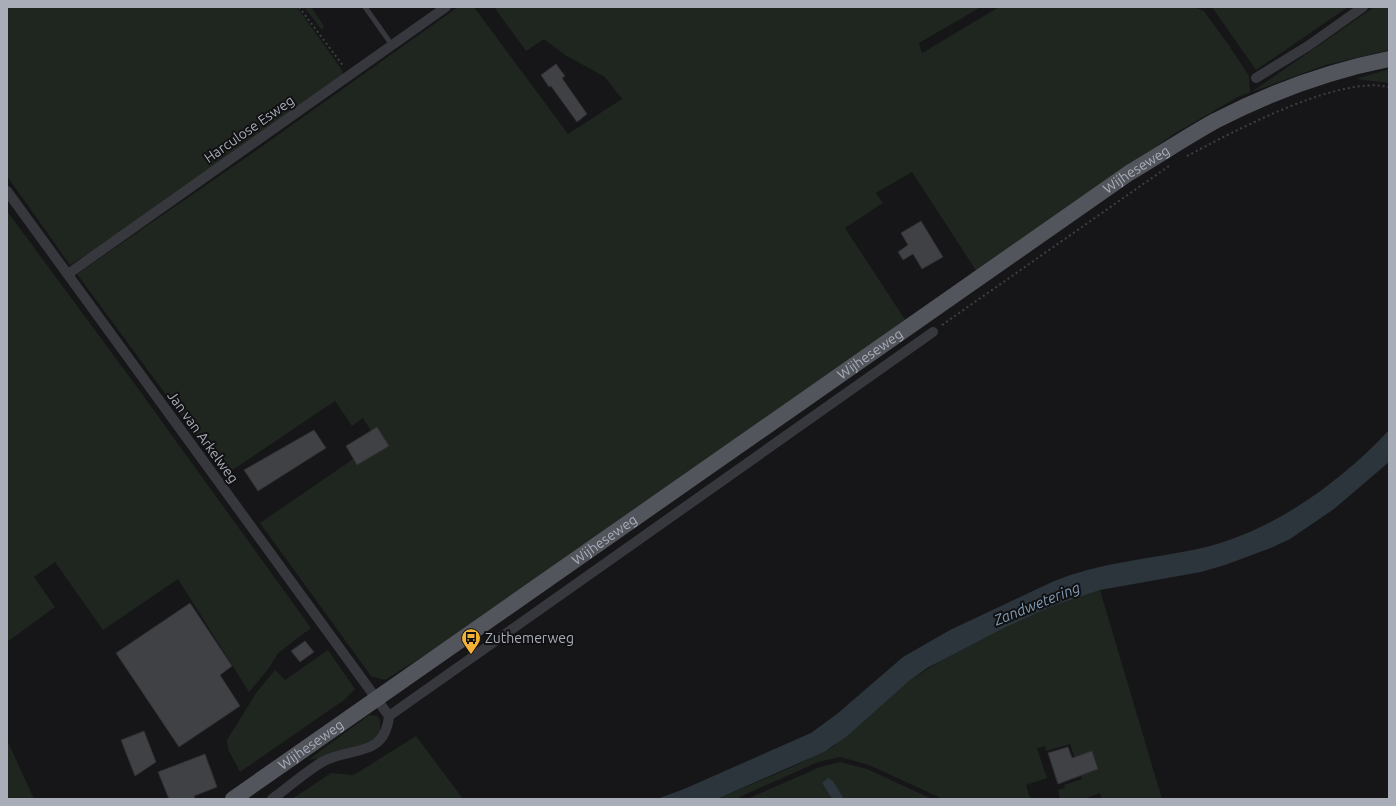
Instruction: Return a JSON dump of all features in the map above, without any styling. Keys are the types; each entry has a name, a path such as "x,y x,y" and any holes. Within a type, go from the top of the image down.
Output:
{"main road":[{"name":"Wijheseweg","path":"233,799 249,795 377,700 1130,173 1214,121 1256,101 1335,72 1389,60"}],"street":[{"path":"1256,78 1308,46 1363,7"},
{"name":"Harculose Esweg","path":"68,274 442,8"},
{"name":"Jan van Arkelweg","path":"7,191 377,700"},
{"name":"Wijheseweg","path":"272,799 324,761 364,750 375,744 383,736 389,716 933,332"},
{"path":"377,700 389,716"}],"lane":[{"path":"365,7 392,45"}],"path":[{"path":"299,7 349,75"},
{"name":"Wijheseweg","path":"1180,159 1241,128 1314,98 1366,85 1389,87"},
{"name":"Wijheseweg","path":"933,332 1144,182 1174,163"}],"shaded area":[{"path":"7,7 297,7 342,70 343,76 95,250 70,265 7,176"},
{"path":"301,7 311,7 324,26 322,30 305,8 303,9"},
{"path":"458,7 474,7 568,134 622,99 605,77 565,55 544,39 526,51 494,7 981,7 919,43 922,53 999,7 1193,7 1204,11 1230,47 1249,76 1250,93 1238,97 1174,134 977,272 912,172 876,193 883,203 845,228 906,321 441,645 385,680 371,676 260,523 378,442 363,418 352,426 335,401 225,475 77,274 254,152"},
{"path":"1212,7 1348,7 1256,70"},
{"path":"1374,7 1389,7 1389,50 1326,65 1251,92"},
{"path":"1389,69 1389,83 1356,79"},
{"path":"7,211 137,387 311,628 278,653 269,668 249,692 178,579 103,630 55,562 34,577 55,607 7,642"},
{"path":"1100,590 1162,799 1102,799 1100,793 1084,799 1060,799 1058,790 1065,788 1064,785 1082,779 1070,744 1046,751 1045,746 1037,748 1047,778 1026,785 1030,798 1028,799 943,799 869,765 840,757 818,762 735,799 717,799 790,768 833,747 909,681 945,658 1004,628 1053,606"},
{"path":"328,650 355,689 344,700 240,772 228,749 227,740 256,693 275,670 285,680"},
{"path":"369,715 377,716 380,720 380,735 373,741 365,746 346,752 308,760"},
{"path":"416,736 463,799 292,799 331,773 352,775 357,773"},
{"path":"7,740 34,799 7,799"},
{"path":"840,762 867,769 932,799 844,799 830,779 822,783 832,799 747,799 820,767"}],"water":[{"name":"Zandwetering","path":"1389,430 1389,462 1334,509 1290,539 1225,565 1201,572 1100,590 1053,606 1004,628 927,668 909,681 846,737 824,752 717,799 657,799 684,789 811,733 837,714 903,657 950,630 1052,582 1070,575 1107,565 1202,548 1254,530 1304,502 1327,486 1349,468"},
{"path":"828,778 833,781 844,799 832,799 822,783"}],"building":[{"path":"556,64 565,76 562,78 587,114 577,122 551,86 549,87 541,75"},
{"path":"921,221 943,257 922,269 913,254 903,260 898,252 908,245 901,233"},
{"path":"377,427 389,446 357,465 346,446"},
{"path":"314,430 326,448 258,491 244,470"},
{"path":"190,603 232,666 220,675 240,706 179,747 116,653"},
{"path":"305,641 314,652 300,662 291,651"},
{"path":"144,731 156,762 135,776 121,740"},
{"path":"1068,747 1072,758 1092,751 1098,769 1058,784 1048,753"},
{"path":"205,754 217,787 194,796 195,799 169,799 158,772"}],"place":[{"name":"Zuthemerweg","path":"471,655"}]}
